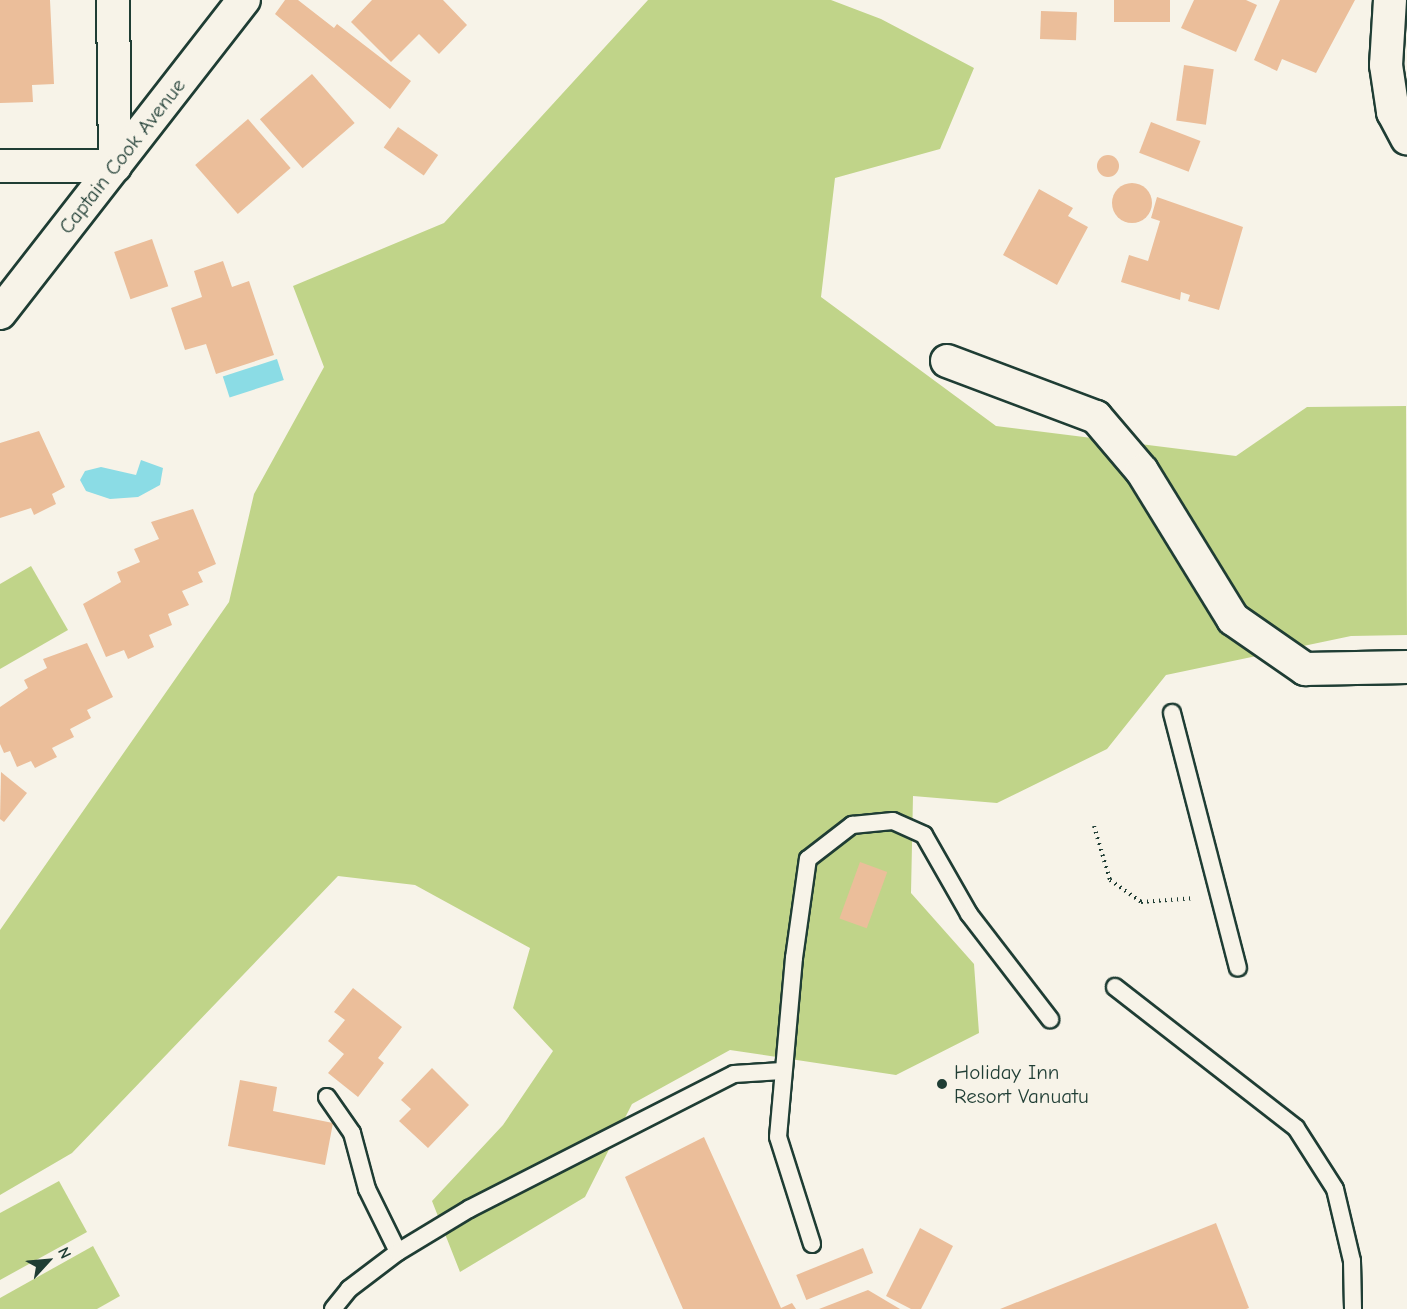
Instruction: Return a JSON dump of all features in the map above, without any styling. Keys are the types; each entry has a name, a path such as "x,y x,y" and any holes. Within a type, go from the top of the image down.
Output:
{"street":[{"path":"0,166 115,166 113,0"},
{"name":"Captain Cook Avenue","path":"0,313 244,0"},
{"path":"1390,0 1386,65 1393,112 1407,138"},
{"path":"947,361 1096,417 1142,471 1233,619 1305,669 1407,667"}],"lane":[{"path":"1172,713 1238,968"},
{"path":"812,1244 778,1137 782,1071 808,859 852,825 893,821 924,835 969,914 1050,1019"},
{"path":"1115,987 1296,1128 1335,1189 1352,1262 1353,1309"},
{"path":"333,1309 349,1289 398,1252 470,1209 734,1074 782,1071"},
{"path":"327,1097 352,1133 367,1189 398,1252"}],"path":[{"path":"1094,826 1110,880 1141,902 1219,892"}],"green space":[{"path":"648,0 831,0 881,19 974,68 940,149 835,178 821,297 996,426 1236,456 1307,407 1406,406 1407,635 1351,636 1166,675 1107,749 997,803 913,796 911,893 974,964 979,1033 896,1075 730,1050 632,1104 585,1197 460,1272 432,1201 503,1125 553,1051 513,1008 530,948 415,885 338,876 72,1153 0,1195 0,930 229,602 254,494 324,367 293,286 444,223"},
{"path":"31,566 68,630 0,669 0,584"},
{"path":"59,1181 87,1232 0,1280 0,1213"},
{"path":"93,1246 120,1296 97,1309 0,1309 0,1298"}],"water":[{"path":"277,359 284,380 230,398 223,377"},
{"path":"141,460 163,468 160,485 138,497 110,499 86,491 80,480 85,471 101,467 136,475"}],"building":[{"path":"0,0 50,0 54,84 32,85 33,102 0,103"},
{"path":"285,0 298,0 334,28 337,24 411,81 390,109 275,14"},
{"path":"372,0 443,0 467,25 439,54 419,34 391,62 351,22"},
{"path":"1114,0 1170,0 1170,22 1114,22"},
{"path":"1194,0 1246,0 1257,5 1236,52 1181,28"},
{"path":"1280,0 1355,0 1316,73 1282,59 1277,71 1254,60"},
{"path":"1041,11 1077,12 1076,40 1040,39"},
{"path":"1184,65 1214,69 1206,125 1176,120"},
{"path":"312,74 355,123 303,168 260,119"},
{"path":"248,119 291,168 238,214 195,165"},
{"path":"1151,122 1200,141 1189,172 1139,153"},
{"path":"398,127 438,155 424,176 384,147"},
{"path":"1104,155 1112,155 1119,162 1119,170 1112,177 1104,177 1097,170 1097,162"},
{"path":"1132,183 1146,189 1152,203 1146,217 1132,223 1118,217 1112,203 1118,189"},
{"path":"1039,189 1073,208 1068,216 1088,227 1057,285 1003,255"},
{"path":"1157,197 1243,227 1219,310 1188,301 1190,295 1181,292 1180,300 1121,282 1129,255 1148,261 1160,221 1151,218"},
{"path":"152,239 168,286 130,299 114,252"},
{"path":"223,261 232,287 249,281 274,355 216,374 206,344 185,350 171,308 202,297 194,271"},
{"path":"39,431 65,487 52,494 56,504 34,515 31,508 0,518 0,443"},
{"path":"193,509 216,564 198,572 203,582 182,591 189,605 168,614 172,625 149,635 154,647 128,659 124,650 106,657 83,604 121,582 117,572 140,562 134,549 159,539 151,522"},
{"path":"87,643 113,697 87,710 91,718 70,729 74,737 52,748 57,757 35,768 31,761 17,767 10,751 4,753 0,744 0,707 28,688 24,680 47,668 43,659"},
{"path":"1,772 27,793 4,822 0,819"},
{"path":"860,862 887,872 867,928 839,918"},
{"path":"353,988 402,1027 378,1058 384,1063 358,1097 328,1073 344,1054 328,1041 345,1020 334,1012"},
{"path":"432,1068 469,1105 428,1148 399,1121 411,1109 401,1100"},
{"path":"240,1080 277,1087 273,1111 333,1123 325,1165 228,1146"},
{"path":"704,1137 781,1308 792,1303 796,1309 683,1309 625,1177"},
{"path":"1216,1223 1249,1308 1000,1309"},
{"path":"920,1228 953,1246 921,1309 911,1309 886,1296"},
{"path":"863,1248 873,1273 806,1300 796,1275"},
{"path":"868,1290 900,1309 819,1309"}],"place":[{"name":"Holiday Inn Resort Vanuatu","path":"942,1084"}]}
